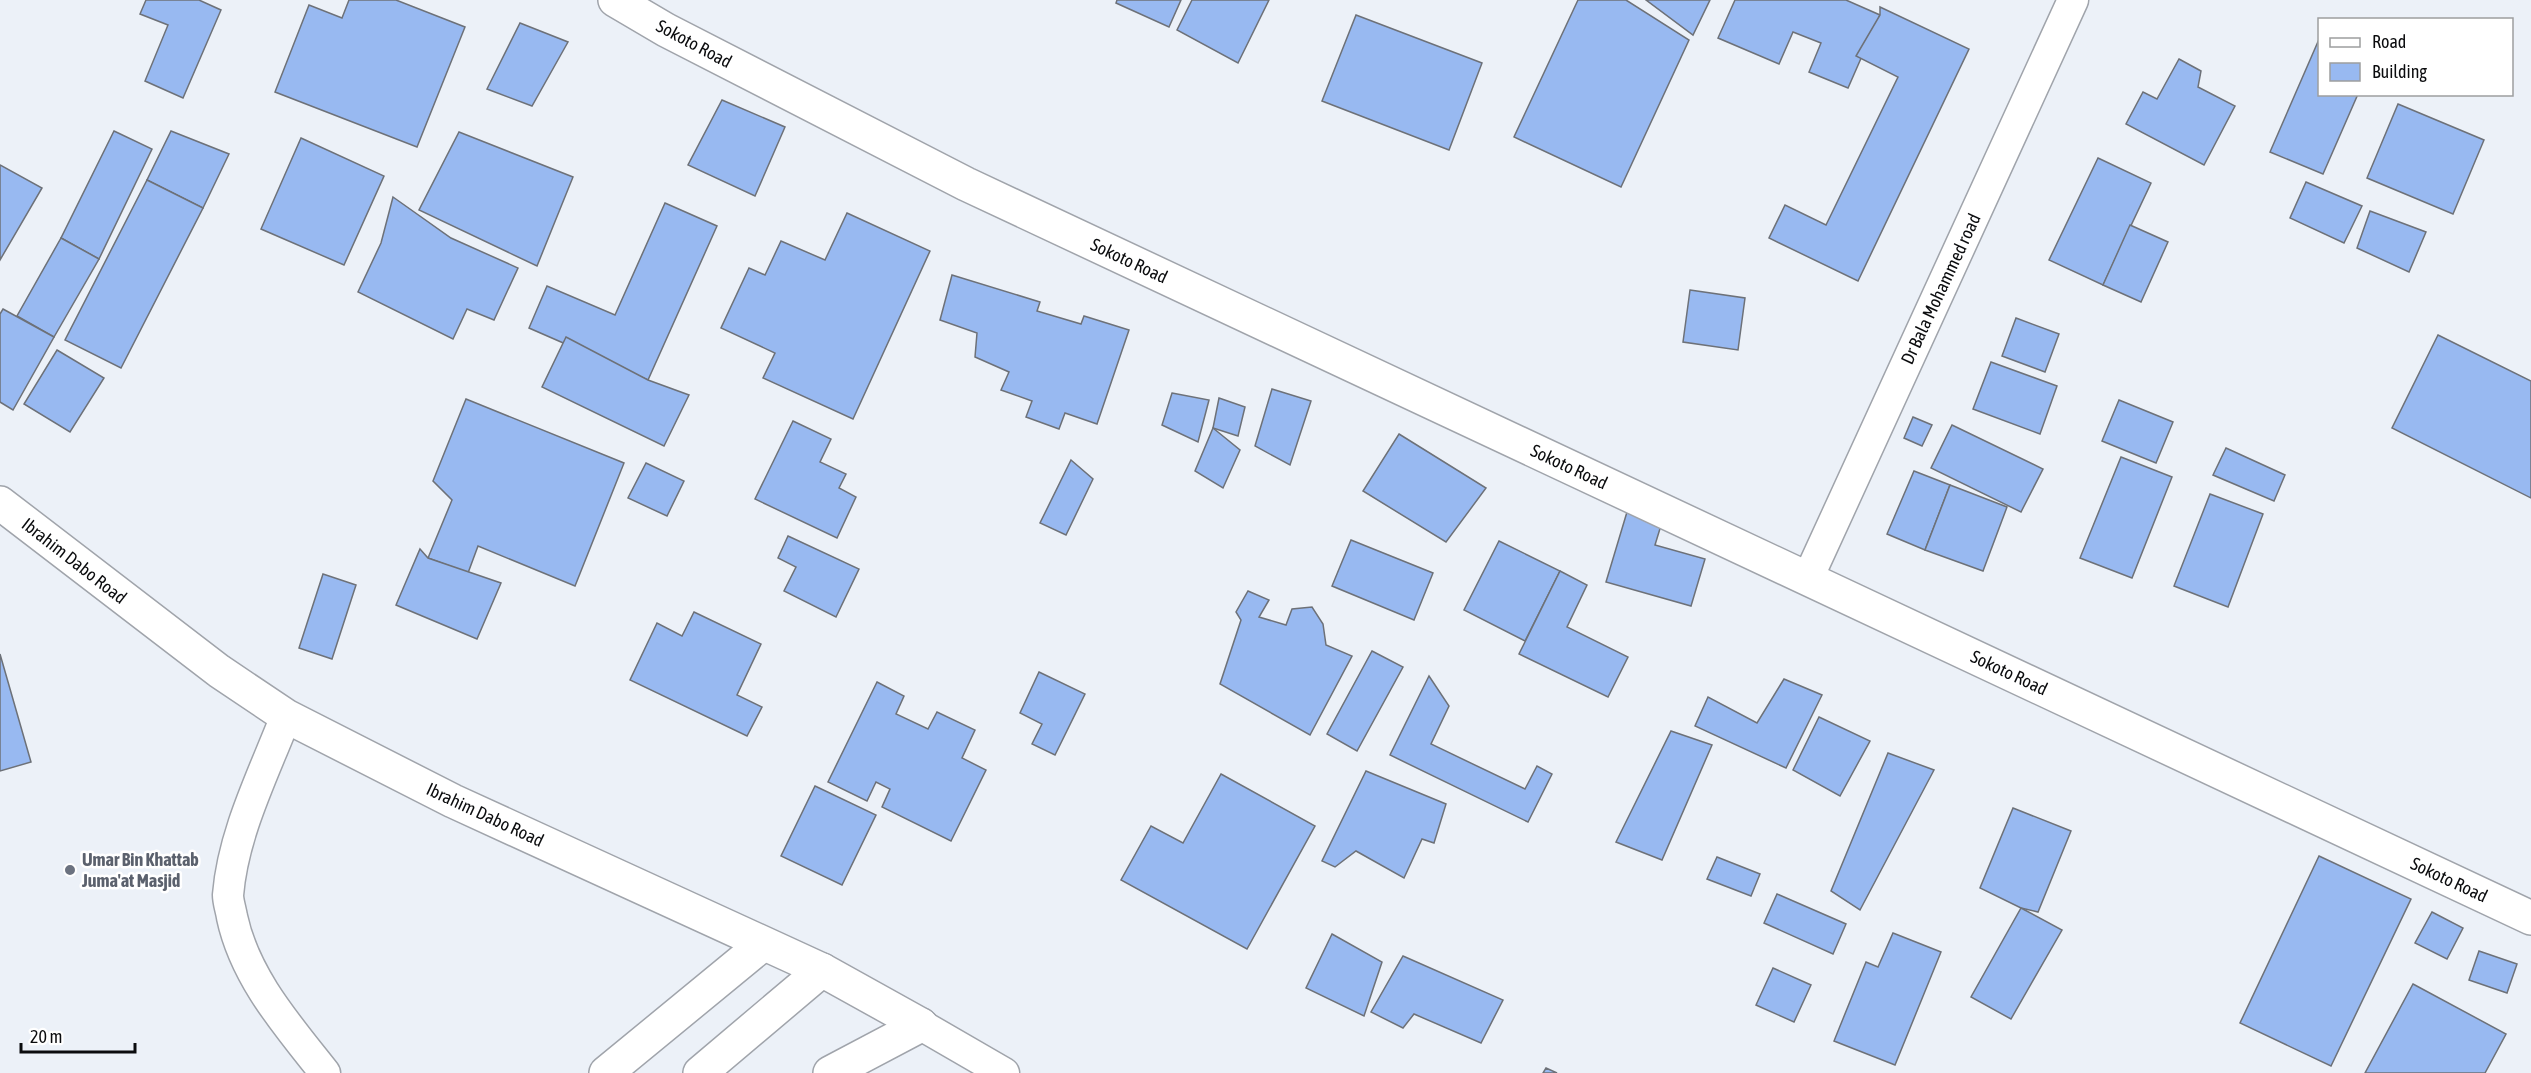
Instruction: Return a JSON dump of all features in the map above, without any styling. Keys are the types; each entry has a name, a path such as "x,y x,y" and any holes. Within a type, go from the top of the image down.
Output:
{"street":[{"name":"Sokoto Road","path":"615,0 666,30 966,184 2531,918"},
{"name":"Dr Bala Mohammed road","path":"1808,578 2073,0"},
{"name":"Ibrahim Dabo Road","path":"0,503 219,671 286,716 453,801 822,970 1004,1073"},
{"path":"286,716 236,852 228,897 236,934 254,976 280,1016 326,1073"},
{"path":"606,1073 764,944"},
{"path":"700,1073 822,970"},
{"path":"830,1073 921,1025"}],"building":[{"path":"146,0 199,0 221,10 183,98 145,81 168,25 140,14"},
{"path":"349,0 396,0 465,27 417,147 275,92 309,5 342,18"},
{"path":"1117,0 1181,0 1169,27 1116,3"},
{"path":"1192,0 1269,0 1238,63 1177,30"},
{"path":"1578,0 1626,0 1689,40 1621,187 1514,137"},
{"path":"1646,0 1710,0 1693,35"},
{"path":"1735,0 1846,0 1880,15 1848,88 1809,72 1821,43 1793,32 1779,64 1718,38"},
{"path":"1880,7 1969,49 1858,281 1769,238 1785,205 1826,225 1898,77 1856,56 1880,15"},
{"path":"1356,15 1482,63 1449,150 1322,101"},
{"path":"520,23 568,42 532,106 487,89"},
{"path":"2318,42 2318,96 2357,96 2323,174 2270,152"},
{"path":"2179,59 2201,71 2198,87 2235,106 2204,165 2126,124 2143,92 2157,99"},
{"path":"722,100 785,127 755,196 688,165"},
{"path":"2398,104 2484,140 2453,214 2367,178"},
{"path":"114,131 152,149 99,259 61,238"},
{"path":"171,131 229,154 203,208 147,180"},
{"path":"459,132 573,177 537,266 419,210"},
{"path":"301,138 384,176 344,265 261,229"},
{"path":"2098,158 2151,183 2103,285 2049,260"},
{"path":"0,165 42,188 0,260"},
{"path":"147,180 203,208 121,368 65,340"},
{"path":"2306,182 2362,206 2344,243 2290,218"},
{"path":"393,197 451,238 518,268 494,320 467,309 453,339 358,292 381,243"},
{"path":"665,203 717,226 648,380 529,328 547,286 615,315"},
{"path":"2370,211 2426,232 2409,272 2357,248"},
{"path":"847,213 930,251 853,419 763,378 775,353 721,328 749,268 765,275 781,241 825,260"},
{"path":"2130,225 2168,242 2141,302 2103,285"},
{"path":"61,238 99,259 54,337 17,316"},
{"path":"952,275 1040,302 1037,311 1081,324 1084,316 1129,330 1097,424 1065,413 1059,429 1026,417 1032,401 1001,390 1009,372 975,357 977,333 940,320"},
{"path":"1690,290 1745,298 1738,350 1683,342"},
{"path":"3,309 54,337 13,410 0,402 0,314"},
{"path":"2016,318 2059,334 2045,372 2002,356"},
{"path":"2438,335 2531,381 2531,498 2392,428"},
{"path":"566,337 648,380 689,395 664,446 542,387"},
{"path":"57,350 104,378 70,432 24,404"},
{"path":"1991,362 2057,386 2040,434 1973,409"},
{"path":"1272,389 1311,401 1290,465 1255,446"},
{"path":"1172,393 1209,400 1198,442 1162,425"},
{"path":"1219,398 1245,407 1238,436 1213,428"},
{"path":"466,399 624,463 575,586 478,546 468,573 428,558 452,500 433,481"},
{"path":"2119,400 2173,422 2156,463 2102,441"},
{"path":"1913,417 1932,425 1922,446 1904,438"},
{"path":"793,421 831,439 820,462 846,474 839,488 856,497 837,538 755,499"},
{"path":"1952,425 2043,469 2021,512 1931,468"},
{"path":"1213,428 1240,450 1223,488 1195,471"},
{"path":"1399,434 1486,488 1446,542 1363,491"},
{"path":"2226,448 2285,475 2274,501 2213,475"},
{"path":"2121,457 2172,477 2132,578 2080,558"},
{"path":"1071,460 1093,479 1066,535 1040,523"},
{"path":"646,463 684,481 667,516 628,498"},
{"path":"1914,471 1950,485 1925,550 1887,534"},
{"path":"1950,485 2007,507 1983,571 1925,550"},
{"path":"2210,494 2263,514 2228,607 2174,586"},
{"path":"1627,512 1662,522 1655,545 1705,559 1691,606 1606,582"},
{"path":"788,536 859,569 836,617 784,591 796,567 778,558"},
{"path":"1351,540 1433,573 1414,620 1332,586"},
{"path":"1499,541 1560,571 1525,641 1464,610"},
{"path":"420,549 428,558 501,583 477,639 396,605"},
{"path":"1560,571 1587,585 1567,627 1628,657 1608,697 1519,654"},
{"path":"323,574 356,585 332,659 299,648"},
{"path":"1248,591 1269,600 1259,617 1286,625 1292,609 1312,607 1323,624 1326,645 1352,656 1310,735 1220,684 1241,620 1236,612"},
{"path":"694,612 761,644 737,695 762,707 747,736 630,680 657,623 682,636"},
{"path":"1372,651 1403,667 1357,751 1327,734"},
{"path":"0,654 31,762 0,771"},
{"path":"1039,672 1085,694 1055,755 1032,744 1042,724 1020,713"},
{"path":"1429,676 1449,706 1431,744 1525,789 1537,766 1552,774 1528,822 1390,755"},
{"path":"1784,679 1822,695 1786,768 1695,726 1708,697 1757,723"},
{"path":"877,682 904,696 896,714 928,729 937,712 975,730 962,758 986,770 951,841 882,807 890,789 876,782 867,801 828,782"},
{"path":"1819,717 1870,741 1840,796 1793,770"},
{"path":"1671,731 1712,745 1662,860 1616,842"},
{"path":"1888,753 1934,770 1860,910 1831,891"},
{"path":"1366,771 1446,804 1434,843 1422,839 1404,878 1356,851 1335,867 1322,861"},
{"path":"1221,774 1315,826 1247,949 1121,880 1151,826 1183,843"},
{"path":"815,786 876,815 842,885 781,856"},
{"path":"2013,808 2071,831 2038,912 2021,908 1980,888"},
{"path":"2319,856 2411,899 2331,1066 2240,1023"},
{"path":"1717,857 1760,874 1751,896 1707,879"},
{"path":"1777,894 1846,924 1833,954 1764,923"},
{"path":"2021,908 2062,930 2011,1019 1971,997"},
{"path":"2432,912 2463,928 2447,959 2415,943"},
{"path":"1893,933 1941,952 1895,1065 1834,1041 1866,962 1878,967"},
{"path":"1332,934 1382,962 1364,1016 1306,988"},
{"path":"2479,951 2517,964 2507,993 2469,980"},
{"path":"1403,956 1503,1000 1481,1043 1414,1014 1403,1028 1371,1012"},
{"path":"1773,968 1811,985 1794,1022 1756,1005"},
{"path":"2413,984 2506,1034 2485,1073 2365,1073"},
{"path":"1546,1068 1557,1073 1543,1073"}],"place":[{"name":"Umar Bin Khattab Juma'at Masjid","path":"70,870"}]}
